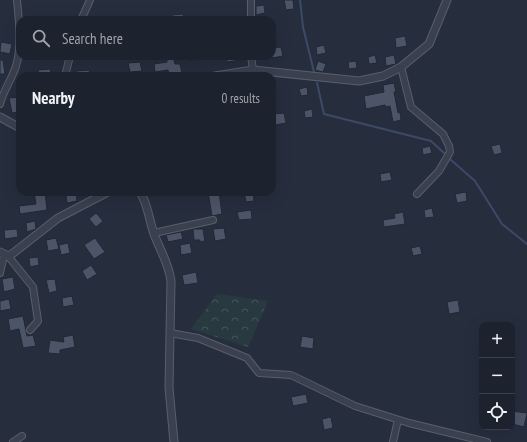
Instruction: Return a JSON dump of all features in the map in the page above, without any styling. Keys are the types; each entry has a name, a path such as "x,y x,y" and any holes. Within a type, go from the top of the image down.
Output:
{"street":[{"path":"17,0 19,16"},
{"path":"83,16 90,0"},
{"path":"251,0 251,16"},
{"path":"276,72 359,81 383,76 401,67 429,44 447,0"},
{"path":"0,104 17,60"},
{"path":"66,72 69,60"},
{"path":"252,60 253,70"},
{"path":"401,67 411,107 443,134 449,146 450,152 439,171 417,194"},
{"path":"240,72 253,70 272,72"},
{"path":"0,117 16,126"},
{"path":"4,254 12,254 58,218 100,196"},
{"path":"143,196 154,233 168,266 172,281 169,388 174,442"},
{"path":"154,233 213,220"},
{"path":"0,273 4,254"},
{"path":"4,254 34,287 38,321 30,330"},
{"path":"170,333 198,338 247,358 259,373 291,374 355,406 398,420 487,442"},
{"path":"393,442 398,420"},
{"path":"13,442 22,436"}],"green space":[{"path":"217,294 268,301 248,347 191,329"}],"building":[{"path":"284,0 293,0 294,9 286,10"},
{"path":"264,5 265,13 256,15 256,6"},
{"path":"183,14 183,16 172,16"},
{"path":"405,36 407,46 396,48 395,38"},
{"path":"1,42 12,44 10,54 0,52"},
{"path":"324,45 326,53 317,55 316,47"},
{"path":"281,47 283,56 276,57 276,48"},
{"path":"375,55 377,63 369,64 368,57"},
{"path":"394,55 396,64 386,66 385,57"},
{"path":"0,60 3,60 5,74 0,74"},
{"path":"167,60 174,60 175,64 180,64 182,72 168,72 168,70 155,72 154,64 167,62"},
{"path":"227,60 240,60 227,62"},
{"path":"318,61 326,64 323,72 315,70"},
{"path":"356,61 357,68 349,69 348,62"},
{"path":"140,62 142,71 130,72 128,63"},
{"path":"50,69 51,72 38,72 38,70"},
{"path":"89,70 89,72 76,72"},
{"path":"394,83 396,92 394,92 398,113 400,112 401,120 393,122 390,106 386,107 385,105 366,109 364,96 384,92 383,85"},
{"path":"307,87 308,95 301,96 299,89"},
{"path":"16,97 16,112 12,113 9,98"},
{"path":"312,109 313,117 305,118 304,111"},
{"path":"284,113 286,123 276,125 276,114"},
{"path":"500,144 502,153 494,155 491,146"},
{"path":"430,146 432,153 423,155 422,148"},
{"path":"390,172 392,180 381,182 380,174"},
{"path":"466,192 467,201 457,203 455,194"},
{"path":"35,196 45,196 47,210 20,214 19,206 36,204"},
{"path":"66,196 76,196 77,201 67,203"},
{"path":"209,196 220,196 222,214 212,216"},
{"path":"245,196 253,196 254,201 246,202"},
{"path":"432,208 434,217 425,218 424,210"},
{"path":"251,210 252,219 239,220 237,212"},
{"path":"403,212 405,224 384,227 383,220 395,218 394,214"},
{"path":"96,213 103,221 96,227 89,219"},
{"path":"35,221 36,229 27,232 26,223"},
{"path":"224,228 226,239 215,241 213,229"},
{"path":"17,229 18,237 5,239 4,230"},
{"path":"193,229 203,229 205,241 200,242 200,240 194,240"},
{"path":"181,232 183,239 168,242 166,235"},
{"path":"56,238 59,249 48,251 46,240"},
{"path":"95,238 105,252 94,259 84,245"},
{"path":"68,243 70,253 61,255 59,245"},
{"path":"190,243 192,253 181,255 180,245"},
{"path":"420,246 422,254 413,256 411,248"},
{"path":"38,257 39,265 30,267 29,258"},
{"path":"91,265 97,274 87,280 82,271"},
{"path":"196,272 198,283 184,285 182,275"},
{"path":"13,277 15,289 4,292 2,279"},
{"path":"55,279 57,291 49,293 46,280"},
{"path":"72,296 74,305 63,307 62,298"},
{"path":"9,299 11,309 0,311 0,301"},
{"path":"458,300 460,312 449,314 447,302"},
{"path":"23,316 27,336 33,335 36,346 23,348 19,329 10,331 8,319"},
{"path":"73,335 75,347 60,350 60,354 48,353 50,340 64,342 63,337"},
{"path":"302,336 314,338 313,349 300,347"},
{"path":"306,394 308,403 293,406 291,397"},
{"path":"515,411 527,413 524,427 515,425"},
{"path":"331,417 333,428 324,430 322,419"}],"waterway":[{"path":"300,0 303,27 314,72"},
{"path":"317,83 324,114 431,141 444,153"},
{"path":"451,160 475,181 502,224 527,244"}]}
